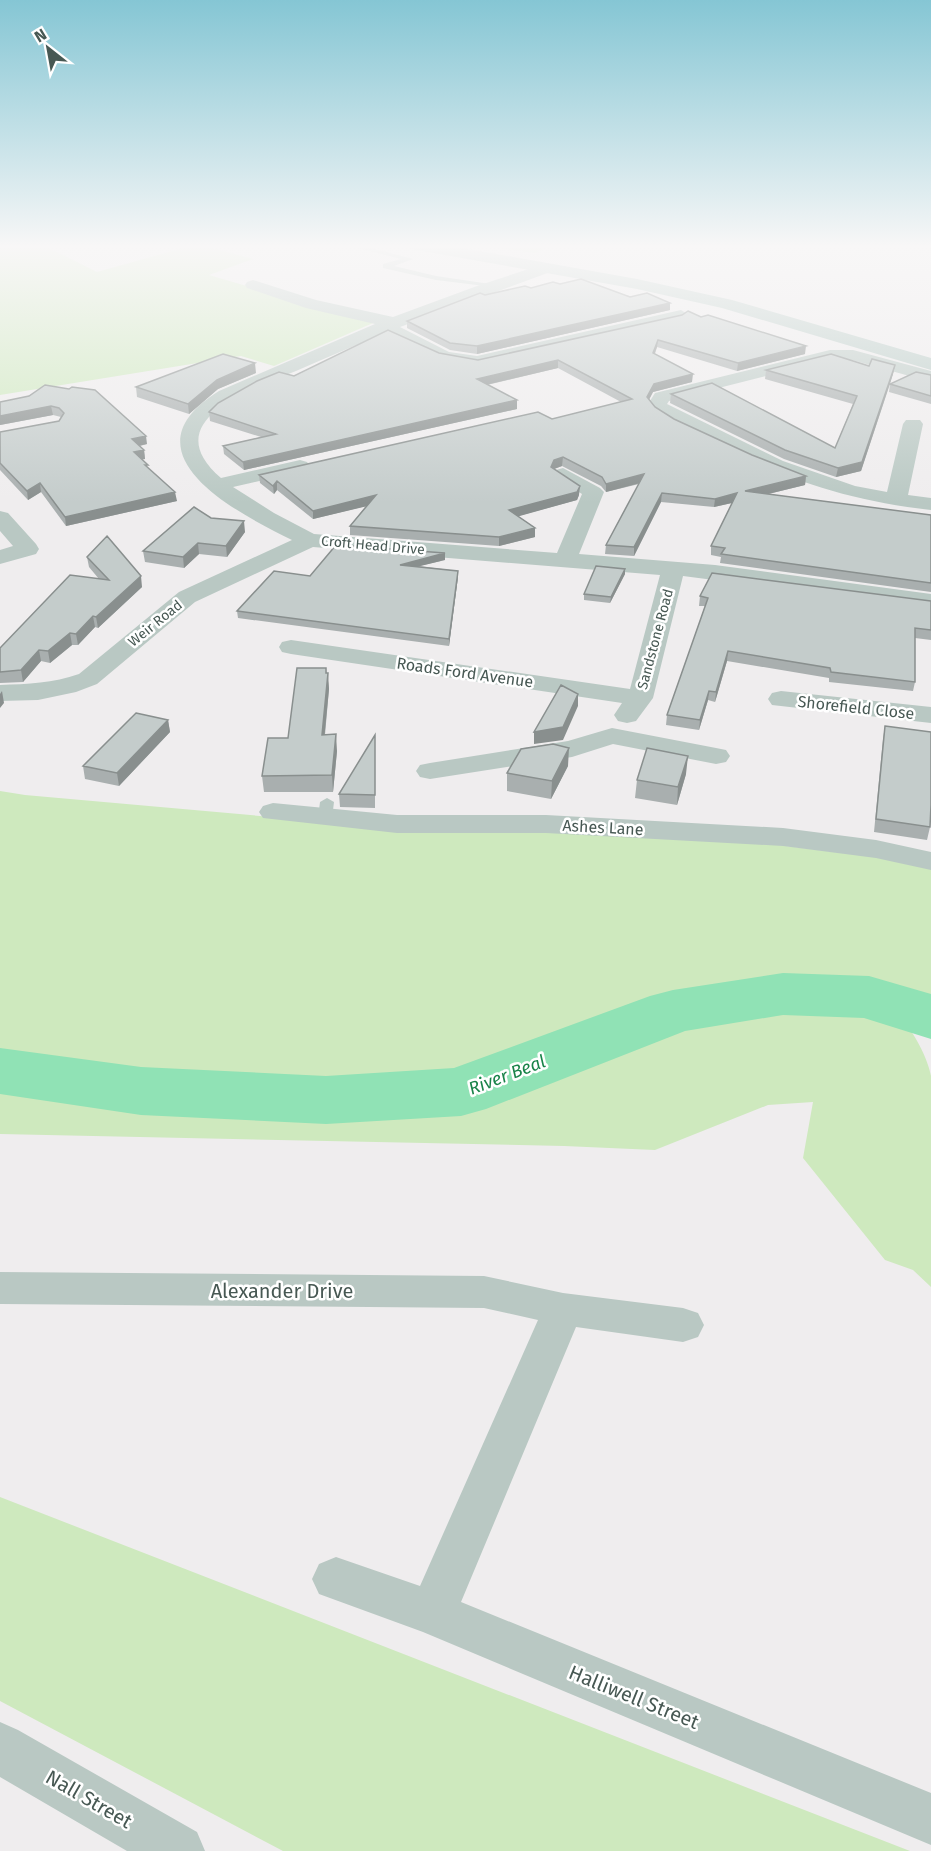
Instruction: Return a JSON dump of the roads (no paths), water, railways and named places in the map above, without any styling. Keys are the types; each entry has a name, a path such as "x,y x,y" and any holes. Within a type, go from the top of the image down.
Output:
{"main road":[{"path":"818,330 931,363"}],"street":[{"name":"Croft Head Drive","path":"375,330 278,382 236,390 206,408 190,428 189,450 198,467 216,485 292,532 310,540 715,572 931,601"},
{"path":"398,330 452,360 477,361 613,330"},
{"path":"931,377 853,355 830,355 676,393 663,397 657,404 660,409 714,437 785,470 852,491 931,504"},
{"path":"206,408 263,397"},
{"path":"896,500 913,424"},
{"path":"216,485 320,462"},
{"path":"563,474 592,492 565,560"},
{"path":"0,518 43,566"},
{"name":"Weir Road","path":"0,693 38,692 67,687 88,679 187,597 310,540"},
{"path":"0,557 28,549"},
{"name":"Sandstone Road","path":"612,736 640,698 673,570"},
{"name":"Roads Ford Avenue","path":"291,647 640,698"},
{"name":"Shorefield Close","path":"781,699 931,715"},
{"path":"430,771 572,749 612,736 716,756"},
{"name":"Ashes Lane","path":"273,812 326,810 397,824 546,824 783,837 876,849 931,861"},
{"name":"Alexander Drive","path":"0,1288 484,1292 563,1309 683,1325"},
{"path":"432,1613 563,1309"},
{"name":"Halliwell Street","path":"336,1579 432,1613 931,1819"},
{"name":"Nall Street","path":"0,1748 178,1851"}],"waterway":[{"name":"River Beal","path":"0,1071 141,1091 326,1100 461,1092 673,1011 783,994 869,997 931,1017"}]}
